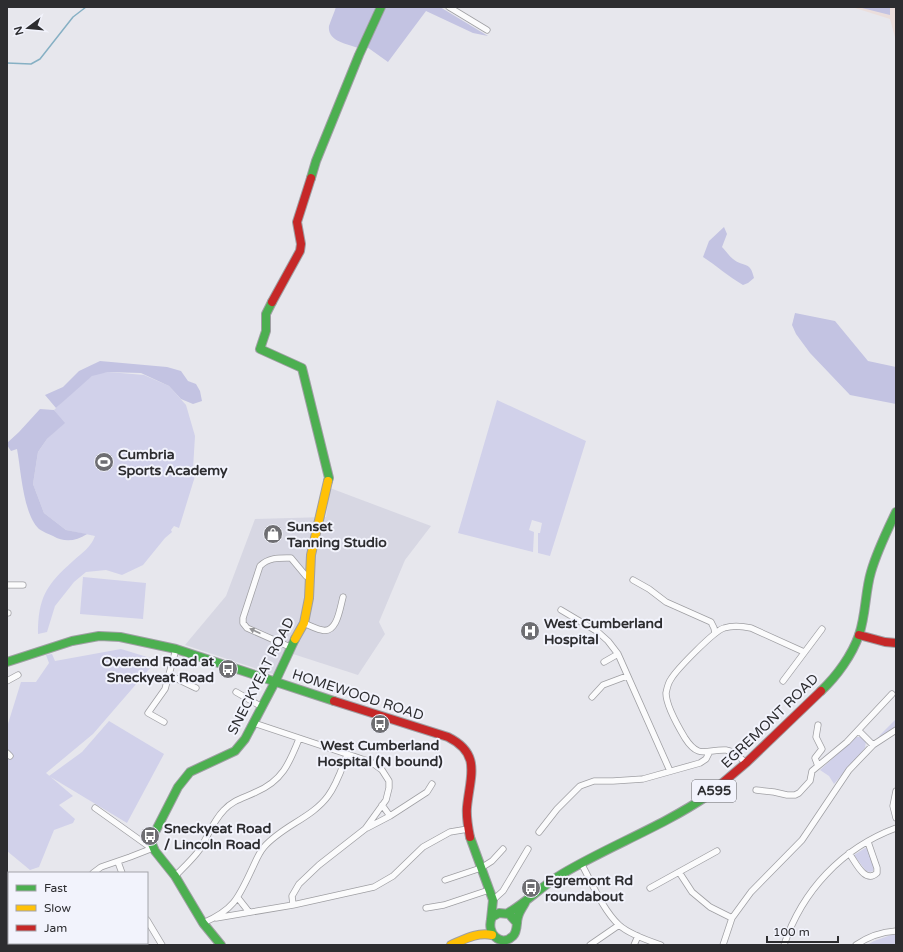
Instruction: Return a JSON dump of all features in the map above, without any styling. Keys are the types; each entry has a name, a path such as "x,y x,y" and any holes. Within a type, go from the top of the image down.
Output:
{"main road":[{"name":"SNECKYEAT ROAD","path":"152,848 153,836 178,787 184,779 190,772 235,751 245,739 275,682 290,647 304,623 309,598 311,556 329,478 302,368 260,349 266,331 266,314 301,247 297,222 316,161 381,7"},
{"name":"EGREMONT ROAD","path":"529,898 554,879 697,803 746,763 829,683 847,659 858,635 871,572 896,512"},
{"path":"858,635 885,642 896,643"},
{"name":"HOMEWOOD ROAD","path":"7,662 87,638 113,636 137,639 176,649 457,741 467,750 472,763 467,808 468,829 493,900"},
{"path":"152,848 175,876 204,923 221,945"},
{"name":"A595","path":"491,920 497,913 505,912 529,898"},
{"name":"A595","path":"503,945 515,933 522,908 529,898"},
{"path":"493,900 505,912 513,917 517,923"},
{"path":"493,900 490,930 494,939"},
{"path":"474,935 491,920"},
{"path":"451,945 474,935 484,933 494,939 504,940 509,938"}],"street":[{"path":"449,7 487,30"},
{"path":"290,647 247,628 243,623 243,618 260,566 265,561 273,558 291,558 306,576 310,578"},
{"path":"633,580 649,589 666,602 711,622 715,633"},
{"path":"7,585 23,585"},
{"path":"304,623 322,631 329,630 334,626 343,597"},
{"path":"561,610 598,632 608,641 618,654 670,771"},
{"path":"746,763 734,753 727,750 709,753 699,751 690,744 667,701 666,692 669,683 675,674 715,633 725,627 742,626 761,632 804,652"},
{"path":"783,681 822,629"},
{"path":"164,722 148,713 165,689 176,649"},
{"path":"604,662 618,654"},
{"path":"7,681 18,675"},
{"path":"169,675 196,688"},
{"path":"592,697 603,685 627,676"},
{"path":"236,692 262,707"},
{"path":"756,790 787,795 796,795 799,793 810,781 812,771 847,742 892,694"},
{"path":"254,723 376,765 389,781 388,794 386,800 365,829"},
{"path":"818,725 816,737 822,749 815,758 818,766"},
{"path":"859,730 873,745"},
{"path":"723,945 732,918 751,892 802,840 846,773 873,745 896,730"},
{"path":"175,876 199,850 214,822 226,808 233,802 267,786 280,775 290,761 299,739"},
{"path":"540,832 556,809 580,786 594,781 643,779 700,763 706,759 709,753"},
{"path":"216,918 233,905 238,898 254,865 264,848 272,839 314,810 328,797 334,788 347,754"},
{"path":"293,905 292,896 299,884 319,865 365,829 390,816 427,792 432,784"},
{"path":"896,791 893,806 896,818"},
{"path":"382,805 390,816"},
{"path":"94,808 152,848"},
{"path":"784,945 792,924 808,895 829,870 849,853 896,828"},
{"path":"204,923 216,918 293,905 374,887 393,876 423,847 450,832 468,829"},
{"path":"849,853 864,875 869,877 874,876 877,873 877,868 868,842"},
{"path":"94,872 101,867 118,862 152,848"},
{"path":"446,880 481,868 492,861 503,849"},
{"path":"493,900 503,891 528,849"},
{"path":"650,888 717,851"},
{"path":"118,862 122,872"},
{"path":"581,864 605,906 619,925 638,936 661,945"},
{"path":"679,872 692,892 710,907 732,918"},
{"path":"426,908 444,905 489,890"},
{"path":"238,898 249,912"},
{"path":"148,922 162,945"},
{"path":"590,945 619,925"},
{"path":"856,945 873,935 896,931"},
{"path":"634,945 638,936"}],"shaded area":[{"path":"336,7 377,7 358,48 343,43 331,35 329,26"},
{"path":"385,7 440,7 488,36 473,33 426,11 388,62 367,47"},
{"path":"852,7 896,7 896,41 890,19"},
{"path":"858,7 890,7 890,15"},
{"path":"724,227 727,234 722,247 737,262 748,266 751,269 754,278 743,285 703,257 709,241"},
{"path":"795,313 835,321 868,361 896,367 896,404 850,395 810,353 796,334 792,325"},
{"path":"100,361 167,367 181,371 188,381 196,384 200,391 202,401 193,404 181,399 169,386 141,373 108,372 92,376 56,408 45,395 63,387 79,371"},
{"path":"108,372 144,375 169,386 186,405 195,436 193,469 196,473 179,528 174,526 171,530 172,532 165,538 143,565 122,575 106,570 86,572 74,582 55,606 47,632 38,634 38,622 45,593 56,577 89,547 95,536 66,530 44,513 33,484 38,452 47,439 64,423 54,410 94,374"},
{"path":"497,400 586,441 550,556 538,553 538,533 540,533 542,523 532,520 529,530 534,532 533,552 458,533"},
{"path":"40,409 54,410 65,423 47,439 38,452 33,484 44,513 66,530 87,534 75,540 62,540 39,529 29,513 26,503 17,449 11,451 7,445 7,443"},
{"path":"330,488 431,526 405,560 379,622 385,634 358,675 293,654 282,677 185,645 226,596 255,519 326,517"},
{"path":"83,577 146,583 143,619 80,614"},
{"path":"121,649 157,660 93,734 46,773 73,796 59,805 75,819 73,823 54,830 39,867 30,870 7,851 7,727 21,682 36,682 49,663 46,655 52,654 55,661"},
{"path":"896,719 896,726 878,738 880,735"},
{"path":"109,721 164,754 127,823 49,776 82,752"},
{"path":"856,737 863,737 866,741 865,748 834,784 829,776 820,770"},
{"path":"867,847 874,867 873,871 870,872 866,871 854,855"},
{"path":"891,935 896,935 896,945 867,945 874,941"},
{"path":"58,944 134,944 134,945"}],"waterway":[{"path":"7,63 31,64 40,59 73,17 86,7"}],"traffic: fast":[{"path":"311,178 316,161 359,55 381,7"},
{"path":"272,302 266,314 266,331 260,349 302,368 329,478 328,481"},
{"path":"821,691 833,679 856,643 863,620 873,564 896,512"},
{"path":"7,662 72,641 99,636 120,637 176,649 334,701"},
{"path":"221,945 203,923 175,876 155,851 152,844 153,836 178,787 190,772 235,751 245,739 275,682 295,639"},
{"path":"508,913 562,874 672,817 707,796"},
{"path":"470,837 493,900 491,919"},
{"path":"517,923 509,914 499,913 492,917 490,923 492,933 495,937 504,940 508,939 516,932 517,927 517,919 525,903"}],"traffic: slow":[{"path":"295,639 304,623 309,598 311,555 328,481"},
{"path":"451,945 476,935 492,935"}],"traffic: jam":[{"path":"272,302 300,251 301,244 297,222 311,178"},
{"path":"859,635 885,642 896,643"},
{"path":"707,796 746,763 821,691"},
{"path":"334,701 448,737 459,744 470,758 471,776 467,811 467,822 470,837"}],"place":[{"name":"Cumbria Sports Academy","path":"104,462"},
{"name":"Sunset Tanning Studio","path":"273,534"},
{"name":"West Cumberland Hospital","path":"530,631"},
{"name":"Overend Road at Sneckyeat Road","path":"228,669"},
{"name":"West Cumberland Hospital (N bound)","path":"380,724"},
{"name":"Sneckyeat Road / Lincoln Road","path":"150,836"},
{"name":"Egremont Rd roundabout","path":"531,888"}]}
